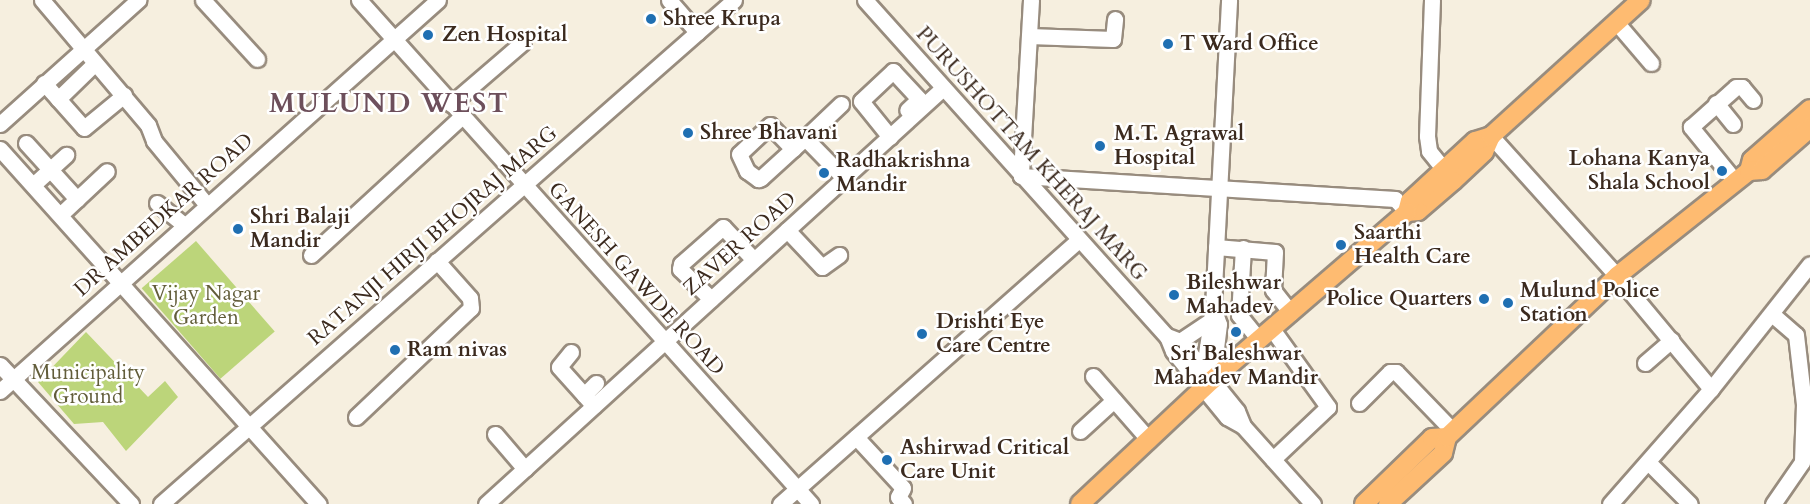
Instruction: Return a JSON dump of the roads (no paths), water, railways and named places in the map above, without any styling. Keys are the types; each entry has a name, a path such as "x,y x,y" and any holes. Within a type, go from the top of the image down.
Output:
{"main road":[{"path":"1080,504 1149,440 1206,379 1265,335 1407,212 1418,211 1475,141 1491,136 1641,0"},
{"path":"1388,504 1443,453 1450,434 1617,276 1742,176 1752,160 1810,109"},
{"path":"1742,176 1762,170 1810,128"},
{"path":"1364,504 1432,438 1450,434"}],"street":[{"path":"42,0 121,98"},
{"path":"0,124 138,0"},
{"path":"203,0 257,59"},
{"name":"GANESH GAWDE ROAD","path":"359,0 663,343 811,504"},
{"name":"DR AMBEDKAR ROAD","path":"0,391 438,0"},
{"path":"669,0 697,32"},
{"name":"RATANJI HIRJI BHOJRAJ MARG","path":"161,504 734,0"},
{"name":"PURUSHOTTAM KHERAJ MARG","path":"865,0 1078,240 1173,338 1173,351 1206,379 1227,417 1243,426 1313,504"},
{"path":"1031,0 1022,176 1395,200 1407,212"},
{"path":"1206,379 1208,323 1213,307 1229,0"},
{"path":"1432,0 1427,136 1429,151 1448,175"},
{"path":"1029,36 1113,39 1115,19"},
{"path":"1617,22 1651,63"},
{"path":"311,255 523,42"},
{"path":"81,50 90,69 148,125 154,141 207,205"},
{"path":"58,99 90,69"},
{"path":"886,133 861,101 893,72 915,86 918,100 906,116"},
{"path":"44,83 87,128 121,98"},
{"path":"1742,176 1691,131 1692,123 1739,86 1753,100"},
{"name":"ZAVER ROAD","path":"486,504 525,468 589,400 663,343 844,178 886,133 943,88"},
{"path":"1716,103 1733,124"},
{"path":"793,149 841,104"},
{"path":"1491,136 1617,276 1712,389"},
{"path":"805,138 844,178"},
{"path":"26,143 77,199"},
{"path":"0,149 319,504"},
{"path":"33,185 66,155"},
{"path":"60,215 107,171"},
{"path":"157,203 184,225"},
{"path":"711,299 680,269 681,264 723,227 753,259"},
{"path":"787,230 822,267 839,255"},
{"path":"780,504 1078,240"},
{"path":"1216,247 1275,252 1274,290 1291,313"},
{"path":"1243,248 1239,315 1265,335 1328,407 1273,459"},
{"path":"357,417 471,308 470,298 437,261"},
{"path":"1610,504 1712,389 1773,315 1810,264"},
{"path":"1206,379 1219,324 1213,307"},
{"path":"1773,315 1796,335 1805,355 1806,462 1773,504"},
{"path":"1173,338 1208,323"},
{"path":"1645,363 1671,340"},
{"path":"571,352 558,366 589,400 596,383"},
{"path":"0,365 131,504"},
{"path":"1359,403 1390,372 1396,372 1450,434"},
{"path":"1093,376 1149,440"},
{"path":"1080,431 1114,400"},
{"path":"495,434 525,468"},
{"path":"856,436 903,488 898,497 904,504"},
{"path":"1648,462 1690,504"}],"place":[{"name":"Shree Krupa","path":"651,19"},
{"name":"Zen Hospital","path":"428,35"},
{"name":"T Ward Office","path":"1168,44"},
{"name":"Shree Bhavani","path":"688,133"},
{"name":"M.T. Agrawal Hospital","path":"1100,146"},
{"name":"Lohana Kanya Shala School","path":"1722,171"},
{"name":"Radhakrishna Mandir","path":"824,173"},
{"name":"Shri Balaji Mandir","path":"238,229"},
{"name":"Saarthi Health Care","path":"1341,245"},
{"name":"Bileshwar Mahadev","path":"1174,295"},
{"name":"Police Quarters","path":"1484,299"},
{"name":"Mulund Police Station","path":"1508,303"},
{"name":"Sri Baleshwar Mahadev Mandir","path":"1236,332"},
{"name":"Drishti Eye Care Centre","path":"922,334"},
{"name":"Ram nivas","path":"395,350"},
{"name":"Ashirwad Critical Care Unit","path":"887,460"}],"district":[{"name":"MULUND WEST","path":"389,104"}],"park label":[{"name":"Vijay Nagar Garden","path":"206,306"},
{"name":"Municipality Ground","path":"88,385"}]}
